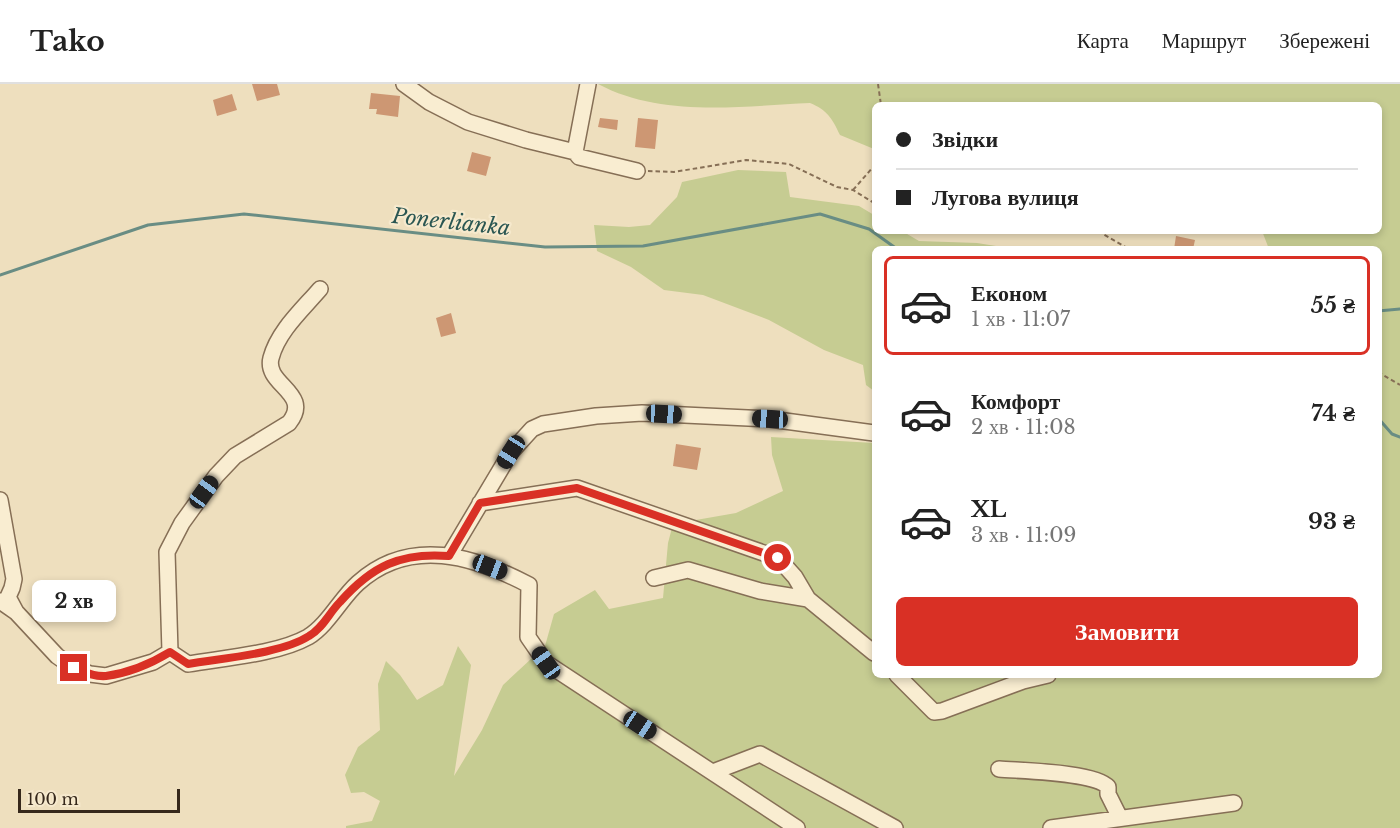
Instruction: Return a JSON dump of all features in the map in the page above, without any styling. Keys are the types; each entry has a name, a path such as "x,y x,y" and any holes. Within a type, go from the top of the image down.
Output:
{"street":[{"path":"404,84 429,102 468,122 575,153 579,157 637,171"},
{"path":"575,153 588,84"},
{"path":"170,652 167,552 182,523 216,476 235,456 290,423 295,416 296,407 290,392 274,376 271,359 284,333 320,289"},
{"path":"449,556 521,438 543,424 596,416 642,413 770,419 872,433"},
{"path":"480,503 577,488 778,558 795,577 808,599 872,651"},
{"path":"0,500 14,579 8,597 16,612"},
{"path":"170,652 188,664 291,645 310,636 358,582 379,567 400,559 424,554 477,561 529,585 528,637 546,663 797,828"},
{"path":"654,578 688,570 760,591 808,599"},
{"path":"0,601 16,612 57,656 74,668 90,674 106,676 153,662 170,652"},
{"path":"900,678 934,712 1036,678"},
{"path":"713,772 760,754 895,828"},
{"path":"999,769 1070,775 1104,782 1120,818"},
{"path":"1051,828 1234,803"}],"path":[{"path":"878,84 881,102"},
{"path":"637,171 674,172 746,160 789,164 837,187 853,190 872,202"},
{"path":"853,190 872,168"},
{"path":"1103,234 1125,246"},
{"path":"1382,374 1400,385"}],"green space":[{"path":"598,84 1400,84 1400,828 346,828 346,826 372,821 380,801 364,792 351,793 345,775 358,747 380,730 378,684 386,661 400,675 417,700 443,685 458,646 471,665 454,776 482,730 503,685 545,646 554,614 595,590 609,609 663,598 668,543 673,524 736,513 783,491 772,455 771,437 872,443 872,678 1382,678 1382,246 1268,246 1263,234 1382,234 1382,102 872,102 872,148 840,135 828,115 810,103 729,107 675,106 623,95"},
{"path":"738,170 786,172 790,197 859,206 872,214 872,234 907,234 919,241 996,246 872,246 872,390 866,385 863,365 824,350 769,320 703,295 664,290 631,267 597,251 594,225 629,227 650,225 677,197 682,182"}],"building":[{"path":"252,84 277,84 280,95 257,101"},
{"path":"371,93 400,96 398,117 376,114 377,109 369,109"},
{"path":"232,94 237,110 217,116 213,100"},
{"path":"600,118 618,120 617,130 598,127"},
{"path":"638,118 658,120 655,149 635,147"},
{"path":"472,152 491,157 486,176 467,171"},
{"path":"1176,236 1195,240 1194,246 1174,246"},
{"path":"451,313 456,333 441,337 436,318"},
{"path":"676,444 701,448 697,470 673,466"}],"waterway":[{"name":"Ponerlianka","path":"0,275 148,225 244,214 545,247 643,246 820,214 872,231"},
{"name":"Ponerlianka","path":"876,234 893,246"},
{"name":"Ponerlianka","path":"1382,311 1400,309"},
{"path":"1382,423 1392,434 1400,437"}],"route":[{"path":"74,668 90,674 106,676 153,662 170,652 188,664 291,645 310,636 358,582 379,567 400,559 424,554 449,556 480,503 513,497 577,488 778,558"}]}
